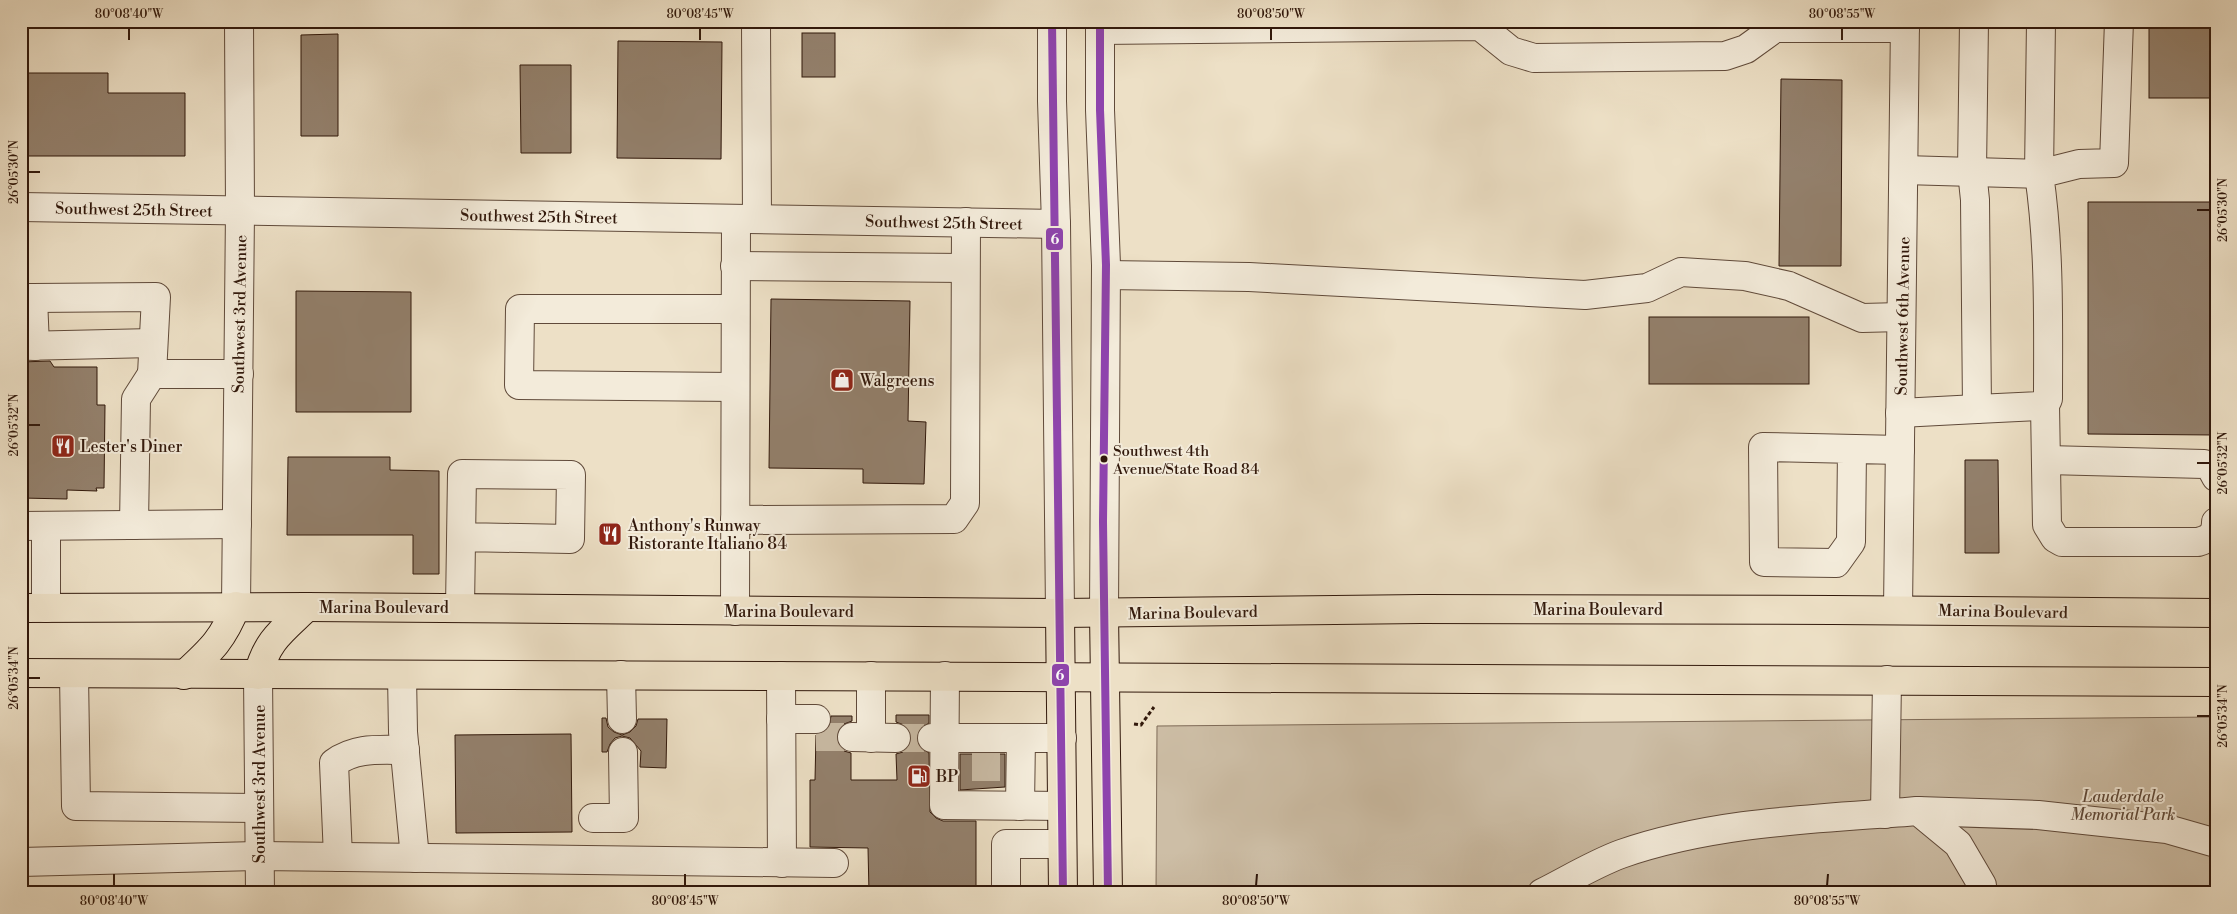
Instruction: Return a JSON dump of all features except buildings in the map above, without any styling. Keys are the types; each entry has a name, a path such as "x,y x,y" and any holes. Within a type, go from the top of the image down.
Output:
{"main road":[{"name":"Marina Boulevard","path":"34,608 236,606 1060,613 1421,609 2216,613"},
{"path":"184,675 217,645 229,625 236,606"},
{"path":"258,675 264,654 276,637 307,607"},
{"path":"1060,613 1063,893"},
{"path":"1104,613 1108,893"},
{"path":"21,673 2216,682"}],"street":[{"name":"Southwest 3rd Avenue","path":"236,606 240,211 239,21"},
{"path":"1052,21 1060,613"},
{"path":"1974,21 1972,171 1975,200 1977,409"},
{"path":"2041,21 2039,174 2046,218 2048,273 2048,399 2045,405 2047,525 2055,538 2062,542 2198,542 2208,540 2212,536 2216,522"},
{"path":"1904,170 2039,174 2079,164 2114,163 2118,21"},
{"path":"1104,613 1106,275 1100,26 1480,24 1511,51 1534,58 1725,56 1746,49 1775,24 1811,28 1905,25"},
{"path":"735,610 735,266 747,219 756,25"},
{"name":"Southwest 6th Avenue","path":"1898,610 1905,25"},
{"name":"Southwest 25th Street","path":"21,207 1056,224"},
{"path":"735,520 954,519 965,503 966,222"},
{"path":"735,266 965,268"},
{"path":"1106,275 1249,277 1585,295 1647,288 1681,272 1745,276 1789,286 1862,318 1902,317"},
{"path":"134,525 136,399 152,374 156,297 27,298 28,346 153,343"},
{"path":"735,387 519,385 519,376 520,309 736,309"},
{"path":"152,374 239,374"},
{"path":"1900,413 2045,405"},
{"path":"1852,449 1852,542 1836,563 1764,562 1763,447 1900,450"},
{"path":"2047,460 2204,464 2210,466 2216,476"},
{"path":"34,608 34,526 237,524"},
{"path":"460,608 462,538"},
{"path":"74,674 76,806 259,808"},
{"name":"Southwest 3rd Avenue","path":"258,675 260,893"},
{"path":"402,675 405,750 415,858"},
{"path":"621,676 622,719"},
{"path":"781,676 782,863"},
{"path":"871,676 873,729"},
{"path":"944,676 938,729 944,806 986,796 1020,806 1062,806"},
{"path":"1885,814 1886,680"},
{"path":"781,728 816,728"},
{"path":"938,729 986,746 1021,738 1062,738"},
{"path":"1020,806 1021,738"},
{"path":"338,857 334,763 346,754 368,750 405,750"},
{"path":"593,818 624,818 623,752"},
{"path":"1918,811 1958,844 1982,886 1982,893"},
{"path":"1542,893 1620,855 1693,835 1776,822 1918,811 2038,815 2157,828 2216,843"},
{"path":"1006,893 1006,844 1062,844"},
{"path":"21,862 260,856 834,863"}],"green space":[{"name":"Lauderdale Memorial Park","path":"2216,717 2216,893 1156,893 1157,726"}],"tunnel":[{"path":"816,737 852,737"},
{"path":"896,738 932,738"},
{"path":"986,753 986,787"}],"transit line":[{"name":"6","path":"1052,21 1063,893"},
{"name":"6","path":"1100,21 1100,110 1106,265 1103,522 1108,893"}],"place":[{"name":"Walgreens","path":"842,380"},
{"name":"Lester's Diner","path":"63,446"},
{"name":"Southwest 4th Avenue/State Road 84","path":"1104,459"},
{"name":"Anthony's Runway Ristorante Italiano 84","path":"610,534"},
{"name":"BP","path":"919,776"}]}
